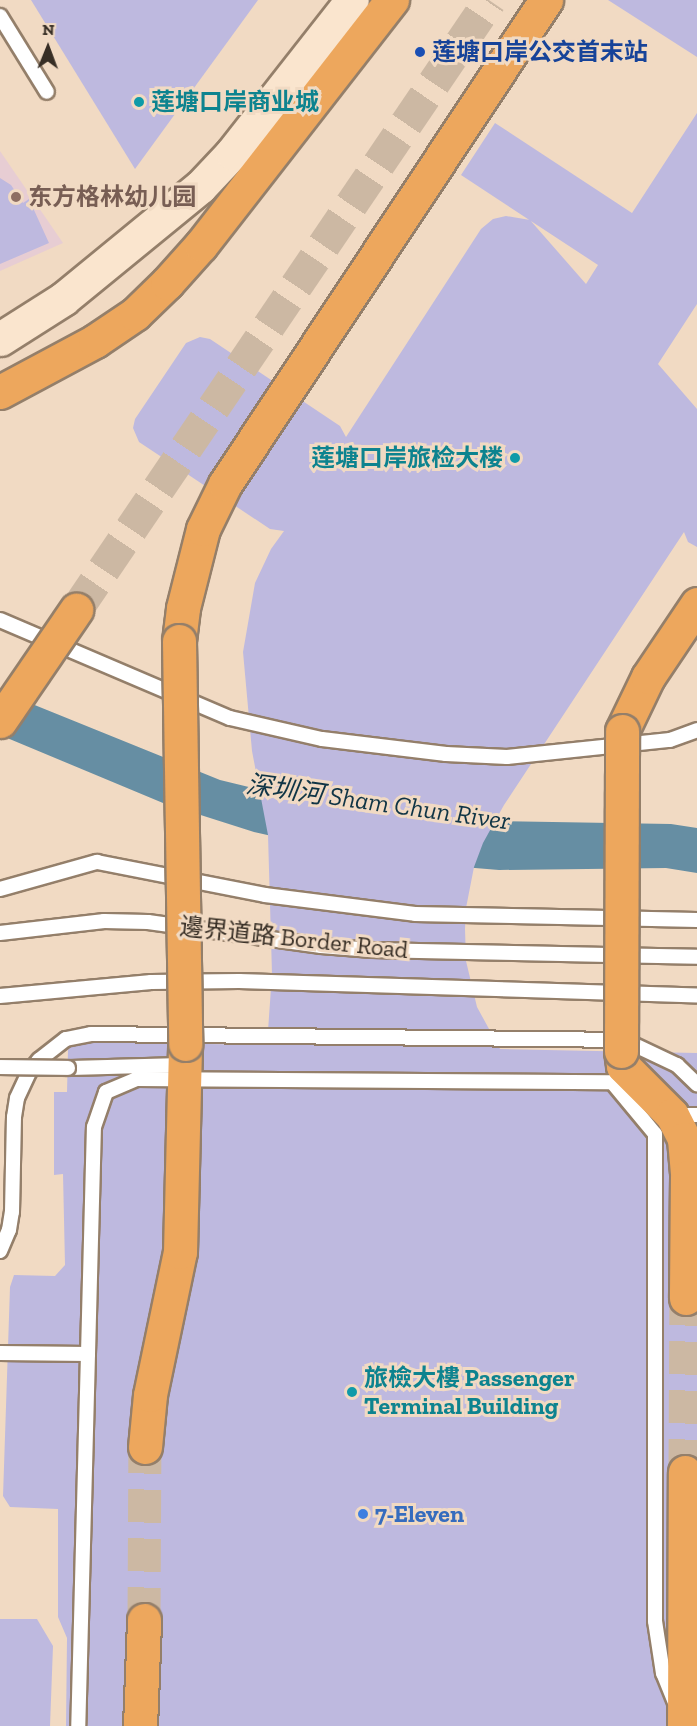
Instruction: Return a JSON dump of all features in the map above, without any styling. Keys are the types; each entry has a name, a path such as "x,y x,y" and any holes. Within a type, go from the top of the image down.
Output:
{"highway":[{"path":"0,392 95,341 135,314 167,283 201,245 392,0"},
{"path":"145,1447 150,1395 180,1252 184,1054 179,640 183,608 203,529 239,463 546,0"},
{"path":"686,1298 684,1115 623,1066 621,1051 622,731 648,677 697,604"},
{"path":"0,721 75,610"},
{"path":"684,1726 685,1472"},
{"path":"144,1620 144,1722"}],"street":[{"path":"0,339 72,292 200,187 232,153 352,0"}],"lane":[{"path":"0,16 47,92"},
{"path":"0,620 230,718 322,740 446,754 507,757 670,740 697,730"},
{"path":"0,889 97,862 265,895 415,914 697,920"},
{"name":"邊界道路 Border Road","path":"0,933 82,923 148,922 191,926 289,942 372,950 697,957"},
{"path":"0,996 151,982 239,981 697,995"},
{"path":"0,1251 10,1221 17,1098 29,1072 39,1060 66,1039 91,1034 624,1040 677,1065 697,1084"},
{"path":"0,1067 68,1068 184,1054"},
{"path":"78,1726 94,1127 106,1092 136,1079 612,1082 655,1134 655,1621 663,1672 684,1726"},
{"path":"0,1353 88,1354"}],"shaded area":[{"name":"东方格林幼儿园","path":"0,151 63,243 0,271"}],"water":[{"path":"0,691 220,780 318,804 495,821 671,824 697,828 697,873 666,868 499,870 379,860 254,832 163,803 0,735"}],"building":[{"name":"莲塘口岸商业城","path":"31,0 258,0 135,169"},
{"path":"608,0 697,0 697,57"},
{"name":"旅檢大樓 Passenger Terminal Building","path":"697,113 697,304 658,364 697,409 697,547 688,542 684,532 504,805 483,843 474,867 466,908 465,929 466,961 477,1007 500,1049 697,1053 697,1726 66,1726 67,1638 58,1617 58,1509 10,1507 3,1496 10,1287 14,1275 55,1276 65,1265 63,1174 54,1175 54,1092 67,1092 68,1050 73,1042 267,1045 272,974 268,835 252,751 243,652 255,583 271,549 284,531 270,529 139,442 133,428 135,419 186,343 200,337 210,339 340,426 346,437 481,229 493,219 506,216 529,220 461,175 495,123 632,213","holes":["531,221 598,265 586,284"]},
{"name":"东方格林幼儿园","path":"0,178 11,185 23,203 29,199 49,243 0,264"},
{"path":"0,1619 37,1619 53,1646 50,1726 0,1726"}],"tunnel":[{"path":"76,610 490,0"},
{"path":"685,1472 686,1298"},
{"path":"144,1620 145,1447"}],"place":[{"name":"莲塘口岸公交首末站","path":"420,52"},
{"name":"莲塘口岸商业城","path":"139,102"},
{"name":"东方格林幼儿园","path":"16,197"},
{"name":"莲塘口岸旅检大楼","path":"515,458"},
{"name":"旅檢大樓 Passenger Terminal Building","path":"352,1392"},
{"name":"7-Eleven","path":"363,1514"}],"water label":[{"name":"深圳河 Sham Chun River","path":"378,803"}]}
